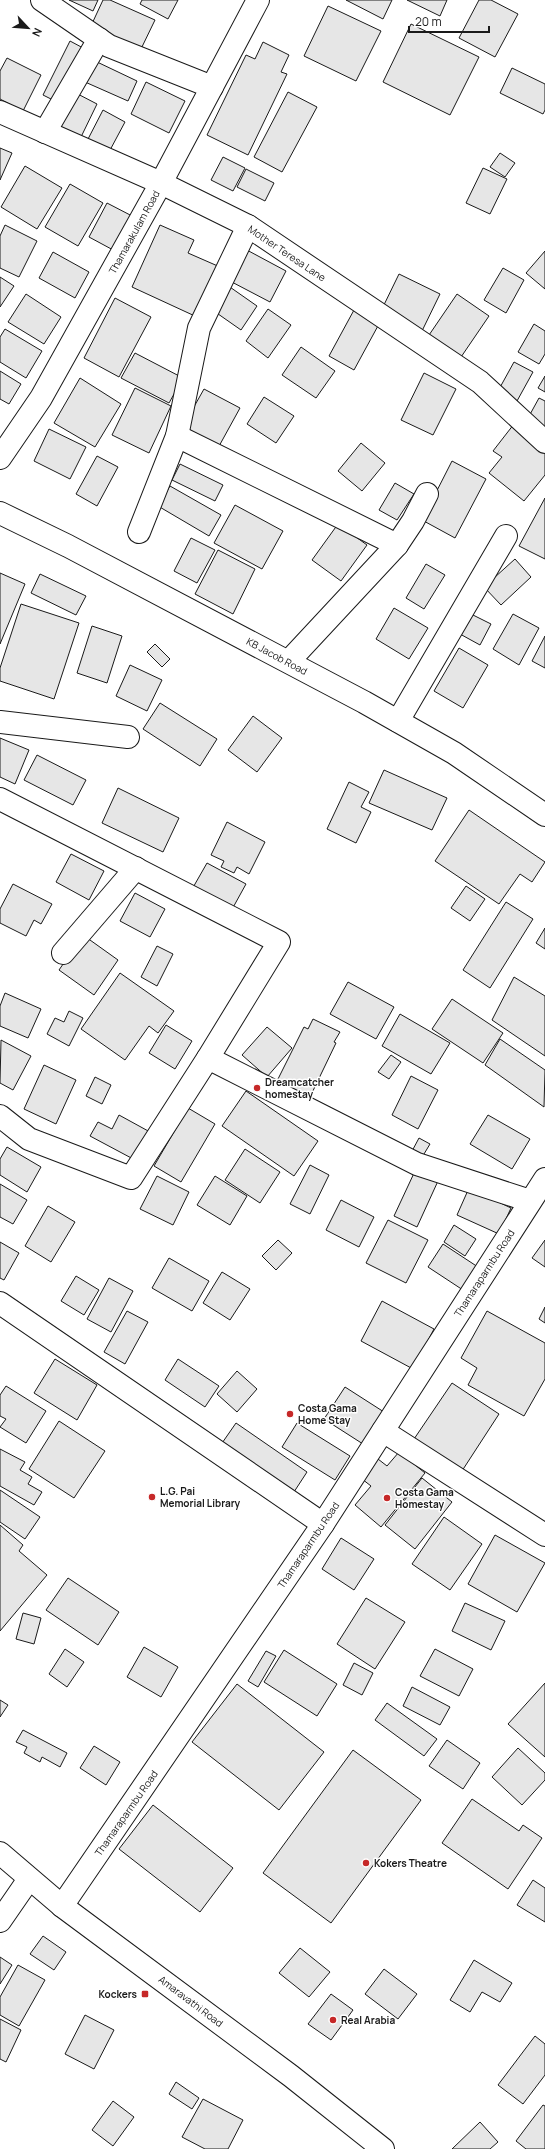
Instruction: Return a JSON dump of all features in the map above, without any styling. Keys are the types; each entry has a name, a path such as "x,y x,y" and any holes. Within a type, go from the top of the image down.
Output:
{"street":[{"path":"42,0 109,46 212,87"},
{"name":"Thamarakulam Road","path":"0,458 41,398 161,183 258,0"},
{"path":"45,132 99,39"},
{"name":"Mother Teresa Lane","path":"0,112 161,183 248,226 480,382 545,442"},
{"path":"139,532 177,436 199,328 248,226"},
{"path":"177,436 397,545"},
{"path":"289,662 397,545 413,521 427,494"},
{"name":"KB Jacob Road","path":"0,513 289,662 398,721 454,753 545,815"},
{"path":"398,721 506,536"},
{"path":"0,722 128,737"},
{"path":"0,799 279,942 208,1058 131,1178 29,1139 0,1116"},
{"path":"63,953 136,868"},
{"path":"208,1058 417,1164 530,1201"},
{"name":"Thamaraparmbu Road","path":"62,1906 323,1524 545,1179"},
{"path":"0,1303 323,1524"},
{"path":"383,1431 545,1535"},
{"name":"Amaravathi Road","path":"0,1853 62,1906 291,2076 383,2149"},
{"path":"0,1921 29,1879"}],"building":[{"path":"69,0 98,0 93,11"},
{"path":"103,0 110,0 155,20 140,51 90,28"},
{"path":"142,0 178,0 168,19 140,4"},
{"path":"346,0 392,0 383,19"},
{"path":"407,0 447,0 440,16"},
{"path":"479,0 491,0 518,14 495,57 459,38"},
{"path":"328,6 381,31 356,81 304,56"},
{"path":"411,24 479,57 450,115 383,82"},
{"path":"70,41 85,49 59,103 43,95"},
{"path":"263,42 289,55 281,72 287,74 248,155 207,135 246,55 255,59"},
{"path":"7,58 41,75 23,111 0,99 0,71"},
{"path":"95,61 137,81 128,101 85,82"},
{"path":"512,68 545,84 545,110 543,114 500,93"},
{"path":"146,82 185,101 169,133 131,114"},
{"path":"72,91 97,104 81,137 56,124"},
{"path":"288,92 317,107 282,172 254,157"},
{"path":"103,110 125,122 109,152 87,141"},
{"path":"0,148 12,153 0,180"},
{"path":"500,153 515,163 505,177 490,167"},
{"path":"223,157 245,168 233,191 211,180"},
{"path":"25,166 62,188 37,229 1,207"},
{"path":"483,168 507,179 490,214 466,203"},
{"path":"246,169 274,183 265,201 237,187"},
{"path":"70,184 103,203 78,246 45,227"},
{"path":"107,203 134,217 115,251 89,237"},
{"path":"5,225 37,241 19,277 0,268 0,236"},
{"path":"160,225 194,240 188,253 220,267 197,317 132,287"},
{"path":"245,249 286,271 270,302 228,280"},
{"path":"545,251 545,289 526,273"},
{"path":"53,252 89,272 75,298 39,278"},
{"path":"503,268 524,280 506,313 484,300"},
{"path":"399,274 440,294 421,333 380,313"},
{"path":"0,277 14,286 0,307"},
{"path":"227,285 257,306 241,330 211,309"},
{"path":"26,294 61,317 44,344 8,322"},
{"path":"457,294 489,316 459,360 427,338"},
{"path":"115,298 151,317 119,377 84,358"},
{"path":"268,309 291,325 268,358 246,341"},
{"path":"354,310 379,324 354,370 329,356"},
{"path":"534,324 545,331 545,354 539,364 518,352"},
{"path":"5,329 42,351 26,378 0,362 0,337"},
{"path":"301,347 335,371 316,398 282,375"},
{"path":"135,353 183,378 169,403 121,378"},
{"path":"514,362 533,372 517,401 498,391"},
{"path":"0,371 21,384 9,404 0,399"},
{"path":"424,373 456,389 433,435 401,420"},
{"path":"545,376 545,392 538,388"},
{"path":"80,378 121,404 95,447 54,423"},
{"path":"135,388 171,406 149,453 112,435"},
{"path":"204,389 240,408 218,448 182,428"},
{"path":"264,397 294,416 276,443 247,424"},
{"path":"539,398 545,401 545,427 528,418"},
{"path":"514,424 545,448 545,475 524,501 489,473 502,457 493,451"},
{"path":"49,429 86,447 70,479 34,461"},
{"path":"361,443 385,463 362,491 338,471"},
{"path":"97,456 118,467 97,506 76,494"},
{"path":"452,461 486,479 455,538 422,520"},
{"path":"180,464 223,485 215,501 172,480"},
{"path":"395,483 414,494 397,520 379,510"},
{"path":"170,486 221,515 209,536 158,506"},
{"path":"545,498 545,559 519,546"},
{"path":"235,505 283,531 262,569 214,543"},
{"path":"338,524 367,545 341,581 312,560"},
{"path":"191,538 215,550 197,583 174,571"},
{"path":"218,550 255,569 233,614 195,594"},
{"path":"515,559 531,577 501,605 484,587"},
{"path":"426,564 445,575 424,609 406,598"},
{"path":"0,573 25,584 0,644"},
{"path":"40,574 86,596 76,615 31,593"},
{"path":"21,604 79,623 54,699 0,681 0,668"},
{"path":"394,608 428,628 409,659 376,639"},
{"path":"471,614 491,624 480,645 460,634"},
{"path":"513,614 539,628 519,665 493,649"},
{"path":"92,626 122,636 107,683 77,673"},
{"path":"545,636 545,668 532,661"},
{"path":"155,644 170,659 162,667 147,652"},
{"path":"459,648 488,665 463,708 434,691"},
{"path":"130,665 162,680 147,711 116,696"},
{"path":"160,703 217,739 200,766 143,729"},
{"path":"253,716 282,738 257,772 228,750"},
{"path":"0,738 29,750 15,784 0,777"},
{"path":"37,755 86,780 73,805 24,780"},
{"path":"384,770 447,798 432,830 369,803"},
{"path":"349,782 369,792 361,807 371,812 356,843 327,829"},
{"path":"118,788 179,818 163,852 102,823"},
{"path":"469,810 545,862 532,882 520,874 499,904 435,861"},
{"path":"227,822 265,842 249,874 237,867 234,873 221,867 224,861 211,855"},
{"path":"71,854 104,871 89,900 56,882"},
{"path":"207,863 246,884 230,913 191,891"},
{"path":"13,884 52,904 41,924 34,920 26,936 0,923 0,909"},
{"path":"466,886 485,899 470,921 451,908"},
{"path":"135,893 165,909 150,937 120,921"},
{"path":"506,902 533,919 490,988 463,970"},
{"path":"545,928 545,949 536,943"},
{"path":"83,935 118,960 94,995 59,970"},
{"path":"157,946 173,954 157,986 141,977"},
{"path":"120,973 174,1011 158,1033 149,1026 125,1060 81,1029"},
{"path":"514,977 545,996 545,1056 492,1020"},
{"path":"348,982 394,1007 376,1039 330,1014"},
{"path":"5,993 41,1009 28,1038 0,1026 0,1006"},
{"path":"452,999 503,1033 483,1063 432,1029"},
{"path":"69,1011 83,1018 69,1046 47,1034 55,1018 64,1022"},
{"path":"400,1014 450,1043 431,1074 382,1046"},
{"path":"313,1019 340,1032 334,1042 336,1043 310,1097 277,1081 304,1027 308,1029"},
{"path":"166,1025 192,1041 175,1069 149,1053"},
{"path":"267,1027 292,1048 267,1077 242,1055"},
{"path":"500,1039 545,1070 544,1107 485,1065"},
{"path":"1,1040 31,1056 13,1090 0,1083"},
{"path":"391,1055 401,1062 389,1079 378,1072"},
{"path":"44,1065 76,1080 56,1124 24,1109"},
{"path":"411,1076 438,1090 418,1129 392,1115"},
{"path":"95,1077 111,1085 102,1104 86,1096"},
{"path":"246,1091 318,1141 294,1176 222,1126"},
{"path":"188,1108 215,1124 181,1182 154,1166"},
{"path":"119,1115 150,1132 135,1160 90,1136 98,1122 112,1129"},
{"path":"488,1115 530,1139 512,1169 470,1144"},
{"path":"419,1138 430,1144 421,1159 411,1153"},
{"path":"7,1147 41,1167 27,1192 0,1175 0,1159"},
{"path":"245,1149 280,1172 260,1203 225,1180"},
{"path":"310,1165 329,1175 310,1214 290,1204"},
{"path":"415,1171 438,1181 417,1227 394,1216"},
{"path":"157,1176 189,1192 173,1225 140,1209"},
{"path":"215,1176 247,1196 230,1225 197,1205"},
{"path":"0,1184 27,1200 13,1224 0,1217"},
{"path":"469,1188 511,1208 499,1234 457,1215"},
{"path":"341,1200 374,1217 359,1247 326,1230"},
{"path":"48,1206 75,1222 51,1262 25,1246"},
{"path":"388,1220 428,1240 406,1283 366,1263"},
{"path":"454,1225 476,1239 465,1256 444,1242"},
{"path":"278,1240 292,1253 276,1270 262,1256"},
{"path":"545,1240 545,1267 532,1258"},
{"path":"0,1242 19,1253 4,1280 0,1278"},
{"path":"443,1244 481,1269 466,1292 428,1267"},
{"path":"169,1258 209,1281 192,1311 152,1288"},
{"path":"222,1272 250,1289 230,1320 203,1303"},
{"path":"76,1276 99,1290 84,1315 61,1301"},
{"path":"109,1278 133,1291 111,1332 87,1319"},
{"path":"382,1301 434,1329 413,1369 361,1341"},
{"path":"545,1307 545,1323 539,1319"},
{"path":"127,1311 148,1322 125,1364 104,1352"},
{"path":"487,1311 545,1343 545,1379 524,1416 468,1385 477,1368 461,1358"},
{"path":"55,1359 97,1385 77,1420 34,1393"},
{"path":"178,1359 219,1386 205,1407 165,1380"},
{"path":"237,1371 257,1389 237,1412 217,1394"},
{"path":"452,1383 499,1414 460,1474 412,1442"},
{"path":"6,1386 46,1411 26,1443 0,1427 6,1419 0,1416 0,1395"},
{"path":"345,1387 384,1412 363,1444 324,1419"},
{"path":"59,1421 105,1451 74,1498 29,1469"},
{"path":"236,1423 307,1472 292,1495 220,1446"},
{"path":"297,1423 350,1456 335,1480 282,1447"},
{"path":"0,1449 25,1462 20,1470 32,1477 28,1484 42,1492 34,1505 0,1486"},
{"path":"399,1452 425,1473 381,1527 355,1505 371,1486 362,1479 378,1459 387,1466"},
{"path":"422,1478 452,1502 415,1549 385,1525"},
{"path":"0,1490 40,1517 25,1539 0,1522"},
{"path":"444,1517 482,1544 450,1590 412,1564"},
{"path":"0,1525 23,1545 19,1551 47,1575 0,1631"},
{"path":"495,1535 545,1563 517,1612 468,1584"},
{"path":"341,1538 374,1559 354,1590 322,1569"},
{"path":"68,1578 119,1612 98,1645 46,1610"},
{"path":"366,1598 405,1622 375,1669 337,1644"},
{"path":"465,1603 505,1621 491,1650 452,1631"},
{"path":"23,1613 41,1618 34,1644 16,1639"},
{"path":"144,1647 178,1667 161,1697 127,1677"},
{"path":"65,1649 84,1662 67,1687 49,1674"},
{"path":"435,1649 473,1669 459,1696 420,1676"},
{"path":"284,1650 337,1684 317,1716 264,1682"},
{"path":"266,1651 276,1656 258,1687 248,1681"},
{"path":"354,1663 373,1673 362,1695 343,1685"},
{"path":"545,1683 545,1757 508,1724"},
{"path":"237,1684 324,1752 279,1810 192,1742"},
{"path":"412,1687 450,1707 440,1725 403,1706"},
{"path":"0,1700 8,1705 0,1717"},
{"path":"387,1703 437,1739 424,1756 375,1720"},
{"path":"23,1730 67,1753 60,1767 42,1757 40,1762 24,1753 27,1747 16,1742"},
{"path":"447,1740 480,1763 463,1789 429,1766"},
{"path":"94,1746 120,1762 106,1785 80,1768"},
{"path":"518,1748 545,1773 545,1780 522,1805 492,1777"},
{"path":"353,1750 421,1800 331,1923 263,1873"},
{"path":"472,1799 519,1831 523,1825 542,1838 508,1889 442,1843"},
{"path":"153,1805 233,1868 200,1912 119,1849"},
{"path":"533,1880 545,1888 545,1922 517,1905"},
{"path":"43,1936 66,1952 54,1970 30,1954"},
{"path":"300,1948 330,1972 309,1997 279,1973"},
{"path":"0,1957 12,1965 0,1984"},
{"path":"474,1960 512,1983 500,2002 482,1992 470,2012 450,2000"},
{"path":"18,1965 45,1980 19,2026 0,2015 0,1997"},
{"path":"384,1969 417,1994 398,2019 365,1994"},
{"path":"331,1994 353,2010 331,2040 308,2024"},
{"path":"85,2015 114,2030 94,2069 65,2054"},
{"path":"0,2019 21,2030 6,2062 0,2059"},
{"path":"535,2036 545,2044 545,2075 523,2104 498,2085"},
{"path":"176,2082 199,2098 192,2109 169,2094"},
{"path":"203,2099 243,2120 228,2149 205,2149 182,2137"},
{"path":"113,2101 134,2117 113,2146 92,2130"},
{"path":"543,2105 545,2106 545,2149 526,2149 516,2141"},
{"path":"480,2122 498,2142 490,2149 452,2149"}],"place":[{"name":"Dreamcatcher homestay","path":"257,1088"},
{"name":"Costa Gama Home Stay","path":"290,1414"},
{"name":"L.G. Pai Memorial Library","path":"152,1497"},
{"name":"Costa Gama Homestay","path":"387,1498"},
{"name":"Kokers Theatre","path":"366,1863"},
{"name":"Kockers","path":"145,1994"},
{"name":"Real Arabia","path":"333,2020"}]}
